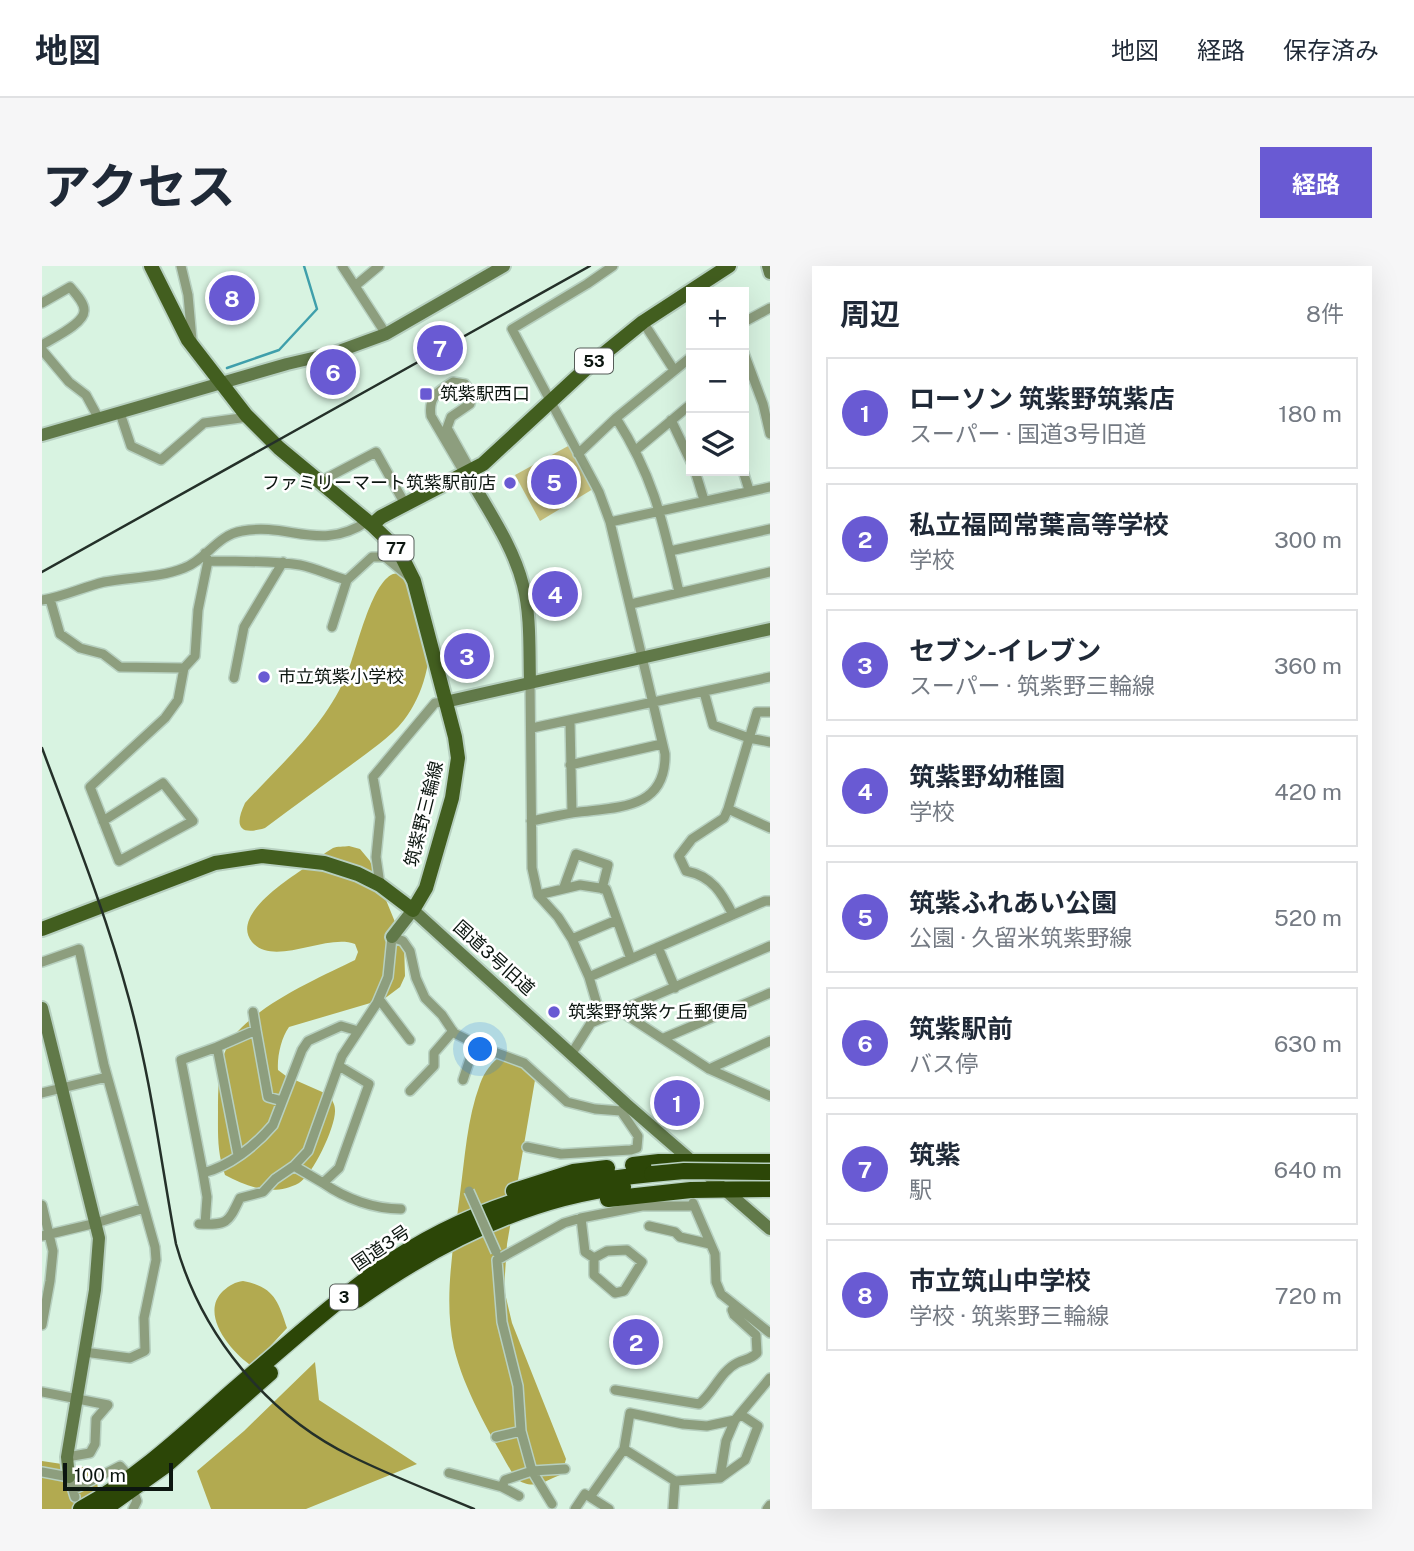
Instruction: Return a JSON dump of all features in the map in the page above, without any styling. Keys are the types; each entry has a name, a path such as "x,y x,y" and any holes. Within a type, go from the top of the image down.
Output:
{"highway":[{"path":"655,1173 692,1162 770,1162"},
{"name":"国道3号","path":"104,1509 160,1455 336,1304 389,1263 471,1217 521,1199 581,1183 684,1171 770,1172"},
{"name":"国道3号","path":"74,1493 131,1484 166,1465 354,1302 420,1258 476,1229 523,1209 655,1173 770,1182"},
{"path":"354,1302 501,1227 554,1210 598,1201 693,1198 726,1190 770,1189"}],"main road":[{"name":"筑紫野三輪線","path":"151,266 192,347 248,417 273,442 370,523 399,551 414,581 457,747 456,778 426,888 413,909"},
{"name":"53","path":"370,523 483,464 590,365 643,322 713,270 729,266"},
{"path":"42,929 215,863 251,857 294,858 324,863 358,874 380,885 413,909"}],"street":[{"path":"181,266 188,295 192,347"},
{"path":"342,266 386,334"},
{"path":"355,286 379,266"},
{"path":"42,435 334,353 386,334 504,266"},
{"path":"531,821 627,806 653,793 663,780 666,766 631,604 610,522 599,492 512,329 612,266"},
{"path":"768,266 770,273"},
{"path":"42,303 71,287 84,312 80,320 42,345"},
{"path":"749,319 770,308"},
{"path":"643,322 674,370"},
{"path":"42,351 69,382 86,395 99,419"},
{"path":"578,454 616,418 686,362"},
{"path":"749,372 763,404 770,434"},
{"path":"468,473 431,416 430,410 435,394 453,382 465,384 472,394 470,404 451,417 447,428 511,553 523,586 528,618 532,728 533,868 538,895 558,917 572,939 589,977 601,1018"},
{"path":"636,450 686,408"},
{"path":"121,416 131,446 161,460 204,423 248,417"},
{"path":"616,418 636,450 661,510 679,592"},
{"path":"671,421 686,452"},
{"path":"319,482 376,452 405,505"},
{"path":"697,476 704,500"},
{"path":"744,476 748,490"},
{"path":"610,522 770,487"},
{"path":"184,668 120,667 103,654 80,648 60,634 46,600 103,583 186,568 206,557 221,539 239,531 262,528 321,538 370,523"},
{"path":"670,551 770,530"},
{"path":"206,557 283,562 305,566 328,576 347,580"},
{"path":"103,821 163,783 193,821 119,861 103,821 90,787 164,718 178,700 184,668 195,656 206,557"},
{"path":"332,627 347,580 372,557 385,557 414,581"},
{"path":"234,678 244,627 283,562"},
{"path":"631,604 770,572"},
{"path":"380,885 376,857 380,817 373,777 435,703 770,629"},
{"path":"532,728 770,677"},
{"path":"704,692 713,725 749,738 770,742"},
{"path":"733,915 721,891 693,872 686,871 679,856 692,839 724,818 757,712 770,712"},
{"path":"570,721 572,813"},
{"path":"570,765 662,744"},
{"path":"728,809 770,828"},
{"path":"564,887 576,854 608,865 602,889"},
{"path":"538,895 580,885 606,889 631,959"},
{"path":"589,977 770,901"},
{"path":"256,1030 181,1060 207,1197 202,1224 221,1224 230,1220 240,1198 263,1192 308,1151 339,1066 379,999 388,977 392,937 413,909"},
{"name":"国道3号旧道","path":"413,909 572,1053 623,1107 662,1133 770,1230"},
{"path":"572,939 617,919"},
{"path":"392,937 403,941 410,951 416,978 425,998 453,1031 475,1044 524,1063 567,1102 595,1109 623,1107 638,1136 637,1148 631,1150 561,1154 527,1147"},
{"path":"572,1053 592,1023 601,1018 770,946"},
{"path":"658,947 675,988"},
{"path":"42,962 79,949 107,1077 155,1247 156,1260 144,1318 145,1351 130,1358 84,1352"},
{"path":"664,1038 770,993"},
{"path":"379,999 410,1040"},
{"path":"42,1008 96,1223 99,1256 67,1457 74,1493"},
{"path":"620,1011 709,1069 767,1092"},
{"path":"253,1012 268,1097 282,1101"},
{"path":"203,1172 218,1169 265,1135 273,1125 308,1041 341,1026 358,1031"},
{"path":"410,1091 434,1066 434,1053 453,1031"},
{"path":"709,1069 770,1041"},
{"path":"463,1080 475,1044"},
{"path":"217,1047 239,1155"},
{"path":"323,1183 339,1168 369,1084 339,1066"},
{"path":"42,1093 107,1077"},
{"path":"655,1173 665,1155 666,1145 662,1133"},
{"path":"294,1166 337,1193 382,1209 401,1209"},
{"path":"469,1191 496,1256 502,1322 518,1386 521,1431 531,1472 552,1504"},
{"path":"496,1256 581,1218 693,1198 715,1254 716,1282 721,1294 770,1333"},
{"path":"42,1205 46,1235 53,1251 42,1325"},
{"path":"46,1235 144,1208"},
{"path":"581,1218 585,1252 594,1258"},
{"path":"649,1226 710,1244"},
{"path":"627,1250 642,1262 624,1291 615,1293 594,1275 594,1258 607,1251 627,1250"},
{"path":"615,1390 699,1404 707,1398 730,1368 749,1360 757,1353 756,1335 734,1315 732,1310 735,1305"},
{"path":"720,1478 726,1441 737,1417 770,1378"},
{"path":"42,1392 108,1405 96,1419 95,1444 90,1453 67,1457"},
{"path":"590,1497 624,1449 630,1413 707,1426 737,1417 758,1426 745,1460 720,1478 675,1481 624,1449"},
{"path":"496,1437 521,1431"},
{"path":"502,1486 505,1480 531,1472 565,1469"},
{"path":"42,1472 74,1493"},
{"path":"449,1473 502,1486 519,1496"},
{"path":"673,1509 675,1481"},
{"path":"131,1484 137,1500 133,1509"},
{"path":"575,1509 584,1494 609,1509"}],"shaded area":[{"path":"570,445 593,489 540,521 515,475"},
{"path":"404,573 417,580 425,591 431,620 426,672 412,709 398,727 379,744 265,828 244,830 240,818 245,803 303,742 329,708 348,671 378,590 393,574"},
{"path":"349,846 360,849 370,861 404,944 405,976 400,987 384,999 289,1027 280,1048 278,1070 329,1095 335,1110 334,1117 328,1138 305,1178 290,1187 261,1189 225,1175 221,1159 218,1087 227,1047 249,1020 284,996 355,960 358,952 355,944 343,942 287,951 273,952 262,949 252,942 247,932 249,921 264,899 287,880 333,848"},
{"path":"502,1055 533,1068 535,1080 507,1244 504,1289 512,1323 566,1459 562,1474 533,1485 515,1478 472,1398 454,1348 449,1310 453,1251 472,1111 484,1075"},
{"path":"243,1281 268,1291 281,1310 287,1328 252,1366 227,1342 216,1321 214,1310 216,1300 223,1291"},
{"path":"315,1362 319,1400 417,1464 306,1509 211,1509 197,1471 244,1431"},
{"path":"42,1461 95,1469 98,1489 106,1509 42,1509"}],"waterway":[{"path":"227,368 279,350 317,309 304,266"}],"railway":[{"path":"42,572 590,266"},
{"path":"42,748 120,967 144,1060 176,1244 202,1309 220,1340 265,1395 320,1439 397,1477 474,1509"}],"place":[{"name":"市立筑山中学校","path":"232,298"},
{"name":"筑紫","path":"440,348"},
{"name":"筑紫駅前","path":"333,372"},
{"name":"筑紫駅西口","path":"426,394"},
{"name":"筑紫ふれあい公園","path":"554,482"},
{"name":"ファミリーマート筑紫駅前店","path":"510,483"},
{"name":"筑紫野幼稚園","path":"555,594"},
{"name":"セブン-イレブン","path":"467,656"},
{"name":"市立筑紫小学校","path":"264,677"},
{"name":"筑紫野筑紫ケ丘郵便局","path":"554,1012"},
{"name":"ローソン 筑紫野筑紫店","path":"677,1103"},
{"name":"私立福岡常葉高等学校","path":"636,1342"}]}
